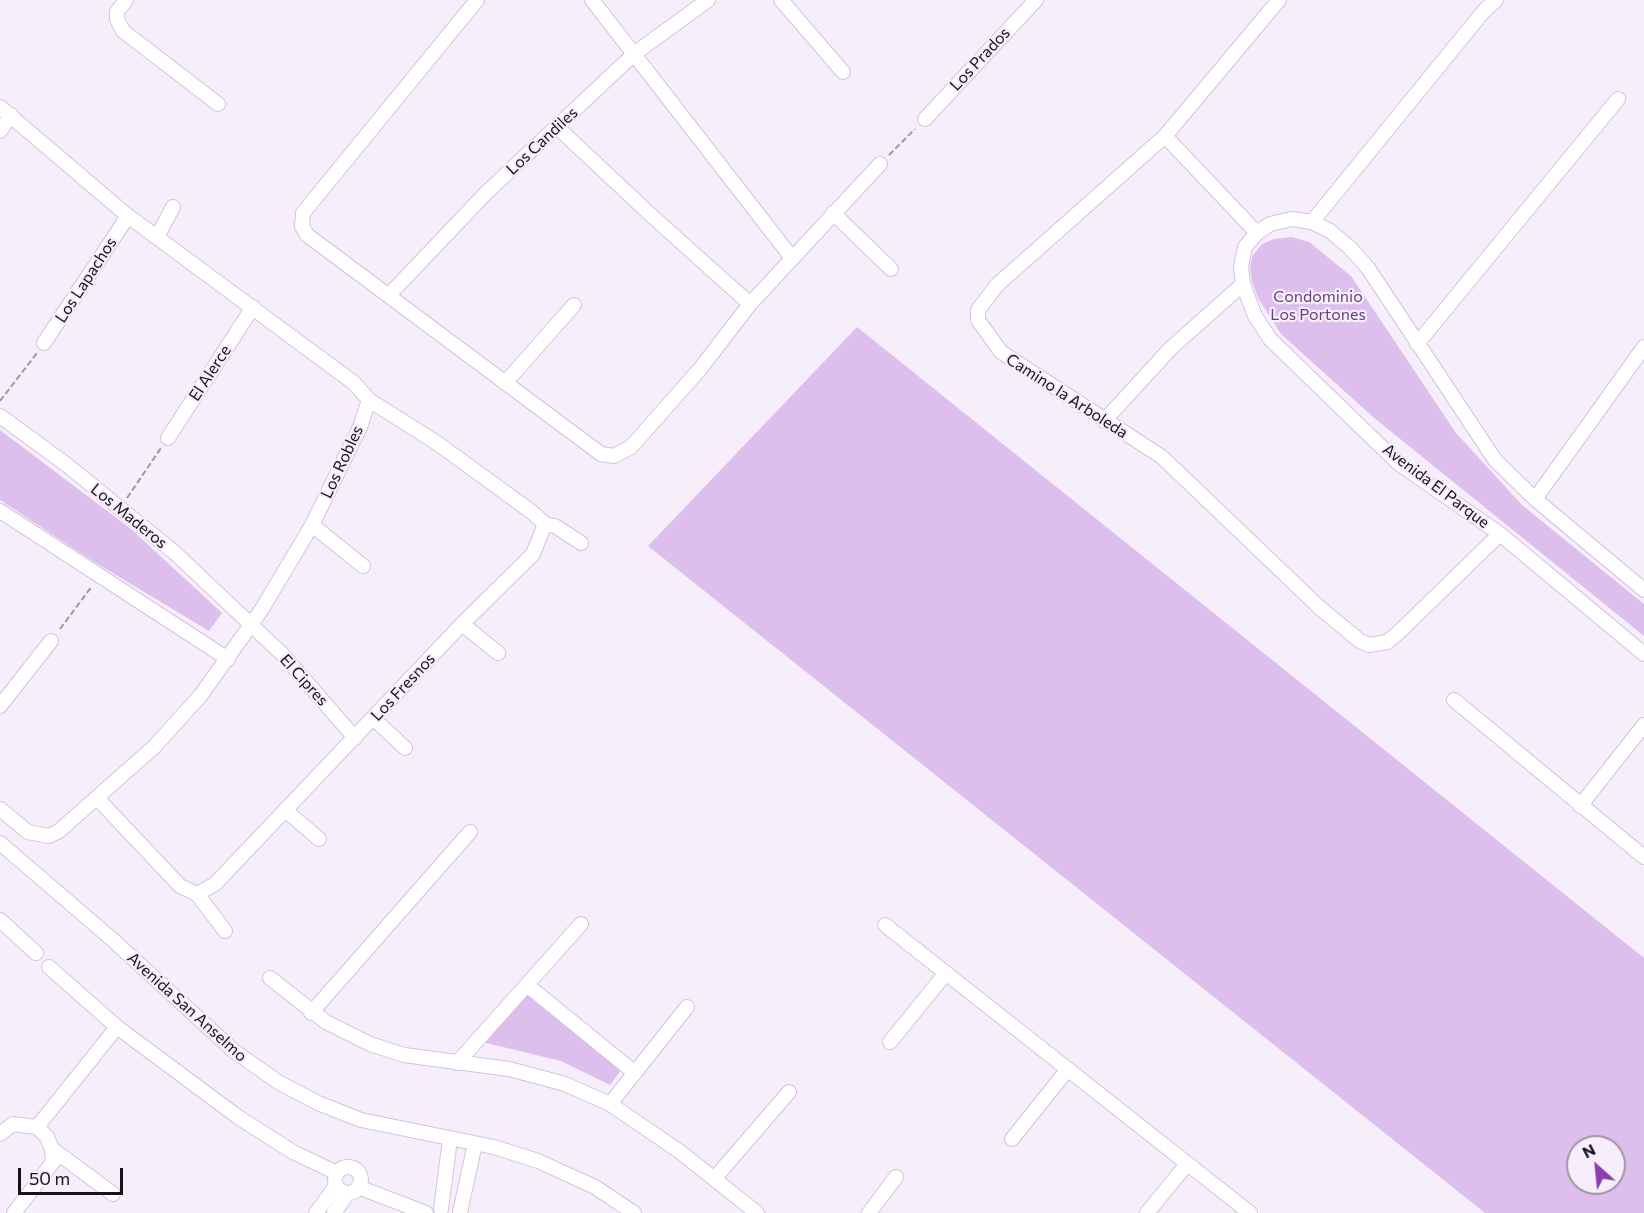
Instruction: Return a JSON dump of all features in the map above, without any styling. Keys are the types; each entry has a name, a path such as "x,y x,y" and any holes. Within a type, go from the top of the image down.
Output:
{"street":[{"path":"126,0 117,12 117,19 123,31 218,104"},
{"path":"477,0 360,140 302,217 302,226 307,235 596,452 608,456 620,454 631,447 700,369 750,304 880,164"},
{"path":"592,0 792,258"},
{"name":"Los Candiles","path":"388,295 486,193 558,128 634,54 708,0"},
{"path":"781,0 843,72"},
{"name":"Los Prados","path":"925,119 1036,0"},
{"name":"Camino la Arboleda","path":"1279,0 1165,136 997,285 978,310 978,320 1000,352 1162,457 1320,608 1360,641 1369,645 1387,642 1500,534"},
{"path":"1311,222 1476,20 1496,0"},
{"path":"1417,344 1618,99"},
{"path":"0,131 6,111 128,216 354,383 369,400 437,443 533,513 544,524 555,526 581,543"},
{"path":"558,128 750,304"},
{"path":"1165,136 1257,233 1270,224 1292,219 1311,222 1330,231 1356,254 1495,460 1535,499 1644,590"},
{"path":"157,237 173,207"},
{"path":"833,213 891,269"},
{"name":"Los Lapachos","path":"44,343 128,216"},
{"name":"Avenida El Parque","path":"1257,233 1245,247 1241,267 1243,284 1255,315 1270,339 1398,463 1500,534 1644,654"},
{"path":"1104,421 1171,348 1243,284"},
{"path":"506,383 574,305"},
{"name":"El Alerce","path":"168,438 253,307"},
{"path":"1535,499 1644,348"},
{"name":"Los Robles","path":"0,809 28,832 49,836 59,831 154,747 201,695 228,660 312,525 360,427 369,400"},
{"name":"Los Maderos","path":"0,416 67,465 118,509 175,553 250,625"},
{"path":"0,511 228,660"},
{"name":"Los Fresnos","path":"197,894 215,884 462,624 532,554 544,524"},
{"path":"312,525 363,566"},
{"path":"462,624 498,653"},
{"name":"El Cipres","path":"250,625 282,654 355,738"},
{"path":"0,706 51,642"},
{"path":"1454,700 1644,857"},
{"path":"374,719 405,748"},
{"path":"1580,806 1644,725"},
{"path":"97,798 180,886 197,894 225,931"},
{"path":"285,810 319,839"},
{"path":"311,1012 470,831"},
{"name":"Avenida San Anselmo","path":"0,843 114,941 234,1052 278,1082 318,1103 361,1119 516,1153 558,1168 595,1187 634,1213"},
{"path":"0,920 36,953"},
{"path":"457,1063 581,924"},
{"path":"885,925 1250,1213"},
{"path":"49,967 117,1027 238,1117 345,1185 426,1213"},
{"path":"890,1041 946,973"},
{"path":"270,978 311,1012 345,1034 370,1044 404,1055 509,1069 554,1081 610,1104 670,1144 757,1213"},
{"path":"527,985 635,1073"},
{"path":"610,1104 687,1007"},
{"path":"37,1127 117,1027"},
{"path":"1012,1139 1068,1069"},
{"path":"714,1179 789,1092"},
{"path":"0,1134 13,1124 37,1127 47,1137 52,1149 53,1162 14,1213"},
{"path":"438,1211 450,1138"},
{"path":"438,1211 449,1206 461,1212 475,1144"},
{"path":"52,1149 113,1194"},
{"path":"1147,1213 1187,1164"},
{"path":"869,1213 896,1178"},
{"path":"316,1213 345,1185"},
{"path":"334,1213 345,1185"}],"path":[{"path":"880,164 925,119"},
{"path":"0,401 44,343"},
{"path":"118,509 168,438"},
{"path":"51,642 98,576"}],"green space":[{"name":"Condominio Los Portones","path":"1292,237 1309,242 1351,276 1456,433 1522,505 1644,604 1644,636 1373,417 1281,334 1258,298 1252,282 1250,266 1253,255 1262,244 1274,239"},
{"path":"857,327 1644,958 1644,1213 1485,1213 648,546"},
{"path":"0,430 131,529 222,613 209,631 91,560 0,500"},
{"path":"527,995 621,1070 610,1085 561,1061 482,1042"}]}
